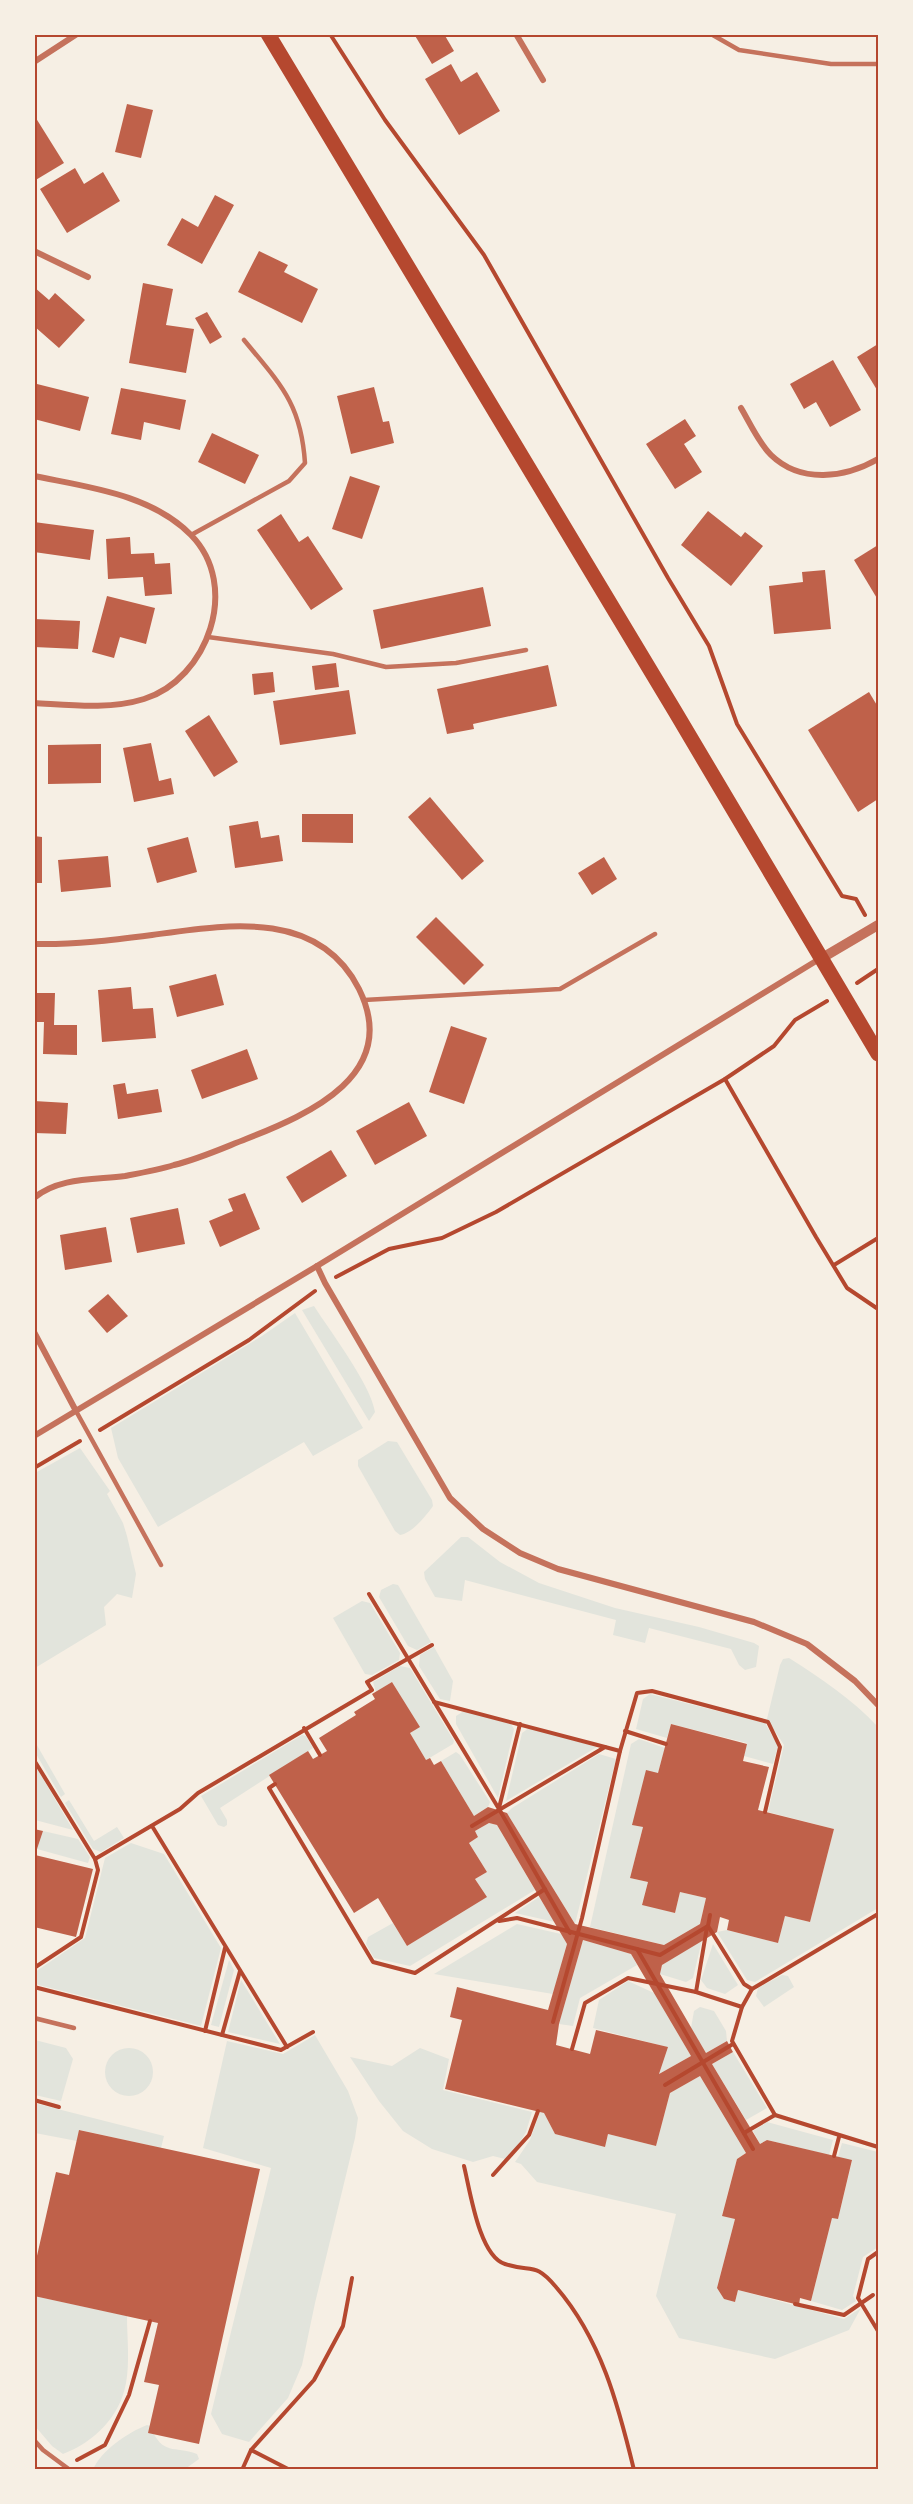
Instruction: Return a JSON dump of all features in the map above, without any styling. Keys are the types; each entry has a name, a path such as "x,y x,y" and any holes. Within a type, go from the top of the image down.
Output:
{"main road":[{"path":"268,34 879,1054"}],"street":[{"path":"34,62 77,34"},
{"path":"516,34 543,80"},
{"path":"34,250 88,277"},
{"path":"741,408 771,454 786,466 803,473 820,476 838,475 879,459"},
{"path":"34,476 107,491 130,499 171,520 191,535 210,565 215,584 213,620 208,637 200,653 177,680 146,699 127,703 87,706 34,703"},
{"path":"34,944 98,942 224,925 274,928 304,938 338,960 353,978 364,1000 369,1022 368,1045 360,1066 347,1085 309,1111 257,1135 175,1165 58,1185 34,1198"},
{"path":"34,1436 822,957 876,927"},
{"path":"317,1266 450,1498 483,1529 519,1553 558,1569 754,1622 807,1644 855,1681 879,1705"},
{"path":"34,1332 76,1410"}],"lane":[{"path":"711,34 738,50 831,64 879,63"},
{"path":"191,535 289,481 305,463 299,421 283,388 244,340"},
{"path":"208,637 333,654 386,667 456,663 526,650"},
{"path":"364,1000 560,989 655,934"},
{"path":"76,1410 161,1565"},
{"path":"34,2018 74,2028"},
{"path":"34,2440 43,2450 68,2468"}],"path":[{"path":"330,34 385,120 484,255 709,646 737,724 842,896 856,898 876,927"},
{"path":"34,1468 127,1415 249,1340 296,1308 325,1283 361,1262 389,1249 442,1238 496,1212 725,1079 774,1046 795,1020 879,969"},
{"path":"725,1079 847,1287 879,1309"},
{"path":"834,1265 879,1238"},
{"path":"369,1594 499,1809 570,1933"},
{"path":"95,1859 180,1809 198,1793 304,1728 372,1690 367,1682 432,1645"},
{"path":"553,2022 578,1934 620,1751 637,1693 652,1691 768,1722 780,1747 765,1812"},
{"path":"433,1702 620,1751"},
{"path":"499,1809 520,1724"},
{"path":"304,1728 320,1755"},
{"path":"625,1731 666,1744"},
{"path":"472,1826 605,1747"},
{"path":"34,1760 95,1859 98,1870 81,1937 34,1968"},
{"path":"275,1784 269,1788 373,1962 415,1972 545,1889"},
{"path":"152,1826 287,2047"},
{"path":"879,1914 752,1989 742,2007 732,2042 775,2115 839,2137 879,2147"},
{"path":"696,1992 710,1915"},
{"path":"496,1921 516,1918 660,1954 708,1926"},
{"path":"708,1926 744,1984 752,1989"},
{"path":"205,2031 225,1947"},
{"path":"637,1949 753,2149"},
{"path":"222,2036 240,1971"},
{"path":"572,2049 585,2003 628,1978 696,1992 742,2007"},
{"path":"34,1987 281,2050 313,2032"},
{"path":"665,2085 733,2044"},
{"path":"34,2100 59,2107"},
{"path":"493,2175 529,2135 538,2111"},
{"path":"744,2133 775,2115"},
{"path":"834,2156 839,2137"},
{"path":"464,2166 484,2243 492,2257 503,2264 540,2270 557,2288 585,2326 610,2379 634,2469"},
{"path":"879,2253 868,2259 858,2298 879,2331"},
{"path":"242,2469 250,2450 314,2380 343,2326 352,2278"},
{"path":"795,2304 844,2315 873,2295"},
{"path":"68,2468 105,2445 129,2395 150,2321"},
{"path":"250,2450 290,2469"}],"shaded area":[{"path":"314,1306 366,1388 375,1412 369,1421 302,1310"},
{"path":"295,1313 363,1428 313,1456 304,1442 158,1527 118,1458 111,1428 262,1336"},
{"path":"388,1441 397,1442 432,1500 433,1506 414,1528 400,1535 395,1531 358,1466 358,1460"},
{"path":"80,1448 110,1491 107,1494 123,1523 136,1574 132,1598 117,1594 104,1607 106,1625 35,1668 35,1473"},
{"path":"461,1537 468,1537 500,1562 539,1583 615,1608 699,1627 754,1643 759,1646 756,1667 745,1670 739,1665 731,1649 649,1628 645,1643 613,1635 616,1620 465,1580 462,1601 435,1597 425,1579 424,1572"},
{"path":"393,1584 398,1585 431,1642 417,1650 408,1646 379,1597 381,1590"},
{"path":"362,1601 370,1603 400,1653 399,1660 372,1675 365,1674 333,1618"},
{"path":"434,1647 453,1681 450,1701 440,1699 419,1666 420,1655"},
{"path":"789,1658 858,1707 878,1727 878,1908 755,1982 747,1980 717,1932 727,1930 778,1943 785,1916 810,1922 834,1829 768,1812 784,1745 767,1719 780,1665 783,1659"},
{"path":"400,1666 410,1668 454,1741 453,1744 426,1760 410,1733 419,1726 392,1682 376,1692 373,1682"},
{"path":"650,1694 765,1723 778,1746 773,1764 744,1756 747,1743 671,1724 667,1738 636,1729 643,1699"},
{"path":"464,1711 511,1724 514,1729 498,1798 456,1724 456,1716"},
{"path":"529,1728 597,1747 506,1801 522,1733"},
{"path":"302,1735 306,1736 313,1748 220,1808 227,1820 227,1825 224,1827 218,1825 201,1796"},
{"path":"639,1739 665,1748 658,1773 633,1825 643,1827 630,1878 648,1882 642,1904 675,1913 680,1892 706,1898 700,1924 664,1945 590,1927 631,1744"},
{"path":"34,1740 65,1794 61,1797 35,1752"},
{"path":"456,1752 490,1802 488,1807 474,1816 441,1761"},
{"path":"599,1754 616,1759 575,1924 507,1813"},
{"path":"35,1765 73,1830 35,1820"},
{"path":"69,1800 94,1841 117,1827 124,1838 101,1852 93,1849 65,1803"},
{"path":"489,1823 497,1825 535,1890 410,1966 374,1958 366,1944 368,1937 393,1923 407,1946 486,1897 475,1879 487,1872 469,1843 478,1837 475,1831"},
{"path":"43,1831 78,1839 90,1857 88,1863 37,1849"},
{"path":"131,1843 164,1854 221,1948 201,2026 35,1984 35,1972 85,1938 105,1858"},
{"path":"539,1897 555,1922 515,1913"},
{"path":"517,1924 561,1934 567,1944 553,1994 434,1974"},
{"path":"583,1940 631,1954 637,1965 580,1998 573,2026 559,2024"},
{"path":"702,1940 693,1978 686,1982 660,1974 662,1965"},
{"path":"713,1944 738,1985 725,1994 707,1988 701,1980"},
{"path":"229,1960 234,1970 219,2027 211,2025"},
{"path":"782,1975 788,1976 794,1987 764,2007 756,1996 758,1988"},
{"path":"241,1980 280,2044 228,2032"},
{"path":"628,1981 654,1993 691,2056 659,2074 667,2047 593,2028 599,2000"},
{"path":"700,2007 714,2011 726,2031 727,2041 706,2053 691,2028 694,2011"},
{"path":"315,2035 348,2091 358,2118 355,2138 302,2365 288,2398 249,2442 222,2434 211,2414 271,2168 203,2148 227,2041 283,2054"},
{"path":"35,2040 66,2048 73,2059 61,2101 35,2095"},
{"path":"124,2048 134,2048 146,2055 153,2067 153,2077 146,2089 134,2096 124,2096 109,2085 105,2077 105,2067 116,2052"},
{"path":"420,2048 449,2059 443,2090 532,2112 526,2132 509,2160 493,2156 473,2162 432,2149 403,2131 379,2101 350,2057 392,2066"},
{"path":"733,2052 767,2108 746,2120 712,2064"},
{"path":"700,2076 746,2153 737,2159 722,2215 735,2219 717,2288 724,2299 735,2302 738,2290 844,2319 861,2308 849,2330 775,2359 679,2338 656,2296 676,2214 537,2182 521,2164 515,2162 530,2140 540,2112 544,2113 555,2134 605,2146 608,2134 656,2146 670,2093"},
{"path":"34,2103 164,2136 161,2148 80,2130 77,2141 35,2133"},
{"path":"767,2122 833,2140 829,2155 767,2140 760,2144 753,2131"},
{"path":"842,2143 878,2152 878,2247 863,2257 853,2296 856,2301 842,2310 811,2301 832,2218 838,2219 852,2161 838,2157"},
{"path":"34,2296 127,2316 127,2375 118,2407 104,2427 95,2435 63,2454 52,2446 35,2426"},
{"path":"147,2425 165,2446 197,2454 199,2459 185,2469 93,2470 108,2449 132,2432"}],"building":[{"path":"414,34 444,34 454,51 432,64"},
{"path":"451,64 461,82 477,72 500,111 459,135 425,79"},
{"path":"127,104 153,110 141,158 115,152"},
{"path":"34,115 64,163 34,181"},
{"path":"75,168 84,184 103,172 120,201 67,233 40,189"},
{"path":"215,195 234,205 202,264 167,245 182,218 198,227"},
{"path":"259,251 288,265 284,272 318,289 302,323 238,292"},
{"path":"143,283 173,289 166,325 194,329 186,373 129,363"},
{"path":"34,287 49,300 55,293 85,320 59,348 34,326"},
{"path":"207,312 222,337 210,344 195,318"},
{"path":"878,344 878,389 877,390 857,357"},
{"path":"833,360 861,410 830,427 816,402 804,409 790,384"},
{"path":"37,384 89,397 80,431 34,419"},
{"path":"374,387 383,422 389,421 394,443 351,454 337,396"},
{"path":"121,388 186,400 180,430 144,422 141,440 111,434"},
{"path":"685,419 696,436 684,444 702,472 675,489 646,444"},
{"path":"212,433 259,455 245,484 198,462"},
{"path":"350,476 380,486 362,539 332,529"},
{"path":"708,511 741,537 745,532 763,546 731,586 681,545"},
{"path":"281,514 299,542 308,536 343,589 311,610 257,530"},
{"path":"34,522 94,530 90,560 34,552"},
{"path":"130,537 131,554 154,553 155,564 170,563 172,594 145,596 143,577 108,579 106,539"},
{"path":"878,545 878,600 854,560"},
{"path":"825,570 831,629 774,634 769,586 803,582 802,572"},
{"path":"483,587 491,626 381,649 373,610"},
{"path":"107,596 155,608 146,644 120,637 114,658 92,652"},
{"path":"34,619 80,621 78,649 34,647"},
{"path":"336,663 339,687 315,690 312,666"},
{"path":"548,665 557,706 473,724 474,729 447,734 437,689"},
{"path":"273,672 275,692 254,695 252,674"},
{"path":"349,690 356,734 280,745 273,701"},
{"path":"869,692 878,707 878,799 858,812 808,730"},
{"path":"209,715 238,762 214,777 185,731"},
{"path":"151,743 159,781 171,778 174,794 134,802 123,748"},
{"path":"101,744 101,783 48,784 48,745"},
{"path":"430,797 484,861 462,880 408,817"},
{"path":"302,814 353,814 353,843 302,842"},
{"path":"258,821 261,838 279,835 283,861 235,868 229,826"},
{"path":"34,836 42,837 42,883 34,883"},
{"path":"188,837 197,872 157,883 147,848"},
{"path":"108,856 111,887 61,892 58,860"},
{"path":"604,857 617,879 592,895 578,873"},
{"path":"436,917 484,965 464,985 416,937"},
{"path":"216,974 224,1005 177,1017 169,986"},
{"path":"131,987 133,1009 153,1008 156,1038 102,1042 98,990"},
{"path":"34,993 55,993 54,1025 77,1025 77,1055 43,1054 44,1022 34,1022"},
{"path":"451,1026 487,1038 464,1104 429,1092"},
{"path":"247,1049 258,1079 202,1099 191,1070"},
{"path":"125,1083 127,1094 158,1089 162,1112 118,1119 113,1085"},
{"path":"34,1101 68,1103 66,1134 34,1133"},
{"path":"409,1102 427,1136 375,1165 356,1131"},
{"path":"331,1150 347,1176 302,1203 286,1177"},
{"path":"245,1193 260,1229 220,1247 209,1221 233,1211 228,1199"},
{"path":"178,1208 185,1244 137,1253 130,1218"},
{"path":"106,1227 112,1262 65,1270 60,1235"},
{"path":"108,1294 128,1316 107,1333 88,1311"},
{"path":"392,1682 420,1727 410,1733 426,1760 430,1758 434,1765 441,1761 474,1816 488,1807 507,1813 575,1924 664,1945 700,1924 706,1898 680,1892 675,1913 642,1905 648,1882 630,1878 643,1827 632,1825 646,1770 658,1773 671,1724 747,1744 743,1761 769,1767 758,1810 834,1829 810,1922 785,1916 778,1943 727,1930 729,1920 720,1917 717,1932 662,1965 660,1974 706,2053 727,2041 733,2052 712,2064 760,2144 767,2140 852,2160 838,2219 832,2218 811,2301 800,2298 799,2305 738,2290 735,2302 724,2299 717,2288 735,2219 722,2216 737,2159 746,2153 700,2076 670,2093 656,2146 608,2134 605,2147 555,2134 544,2113 445,2089 462,2020 450,2017 457,1987 548,2010 567,1944 497,1825 489,1823 475,1831 478,1837 469,1843 487,1872 475,1879 487,1897 407,1946 378,1898 354,1913 269,1775 308,1751 313,1759 327,1751 319,1738 356,1715 354,1712 375,1699 372,1694","holes":["583,1940 631,1954 691,2056 659,2074 668,2047 596,2030 590,2054 556,2045 559,2024"]},
{"path":"34,1829 43,1831 35,1855 93,1869 76,1937 34,1927"},
{"path":"79,2130 260,2169 199,2444 148,2433 159,2385 144,2382 158,2323 34,2296 34,2269 56,2172 69,2175"}]}
